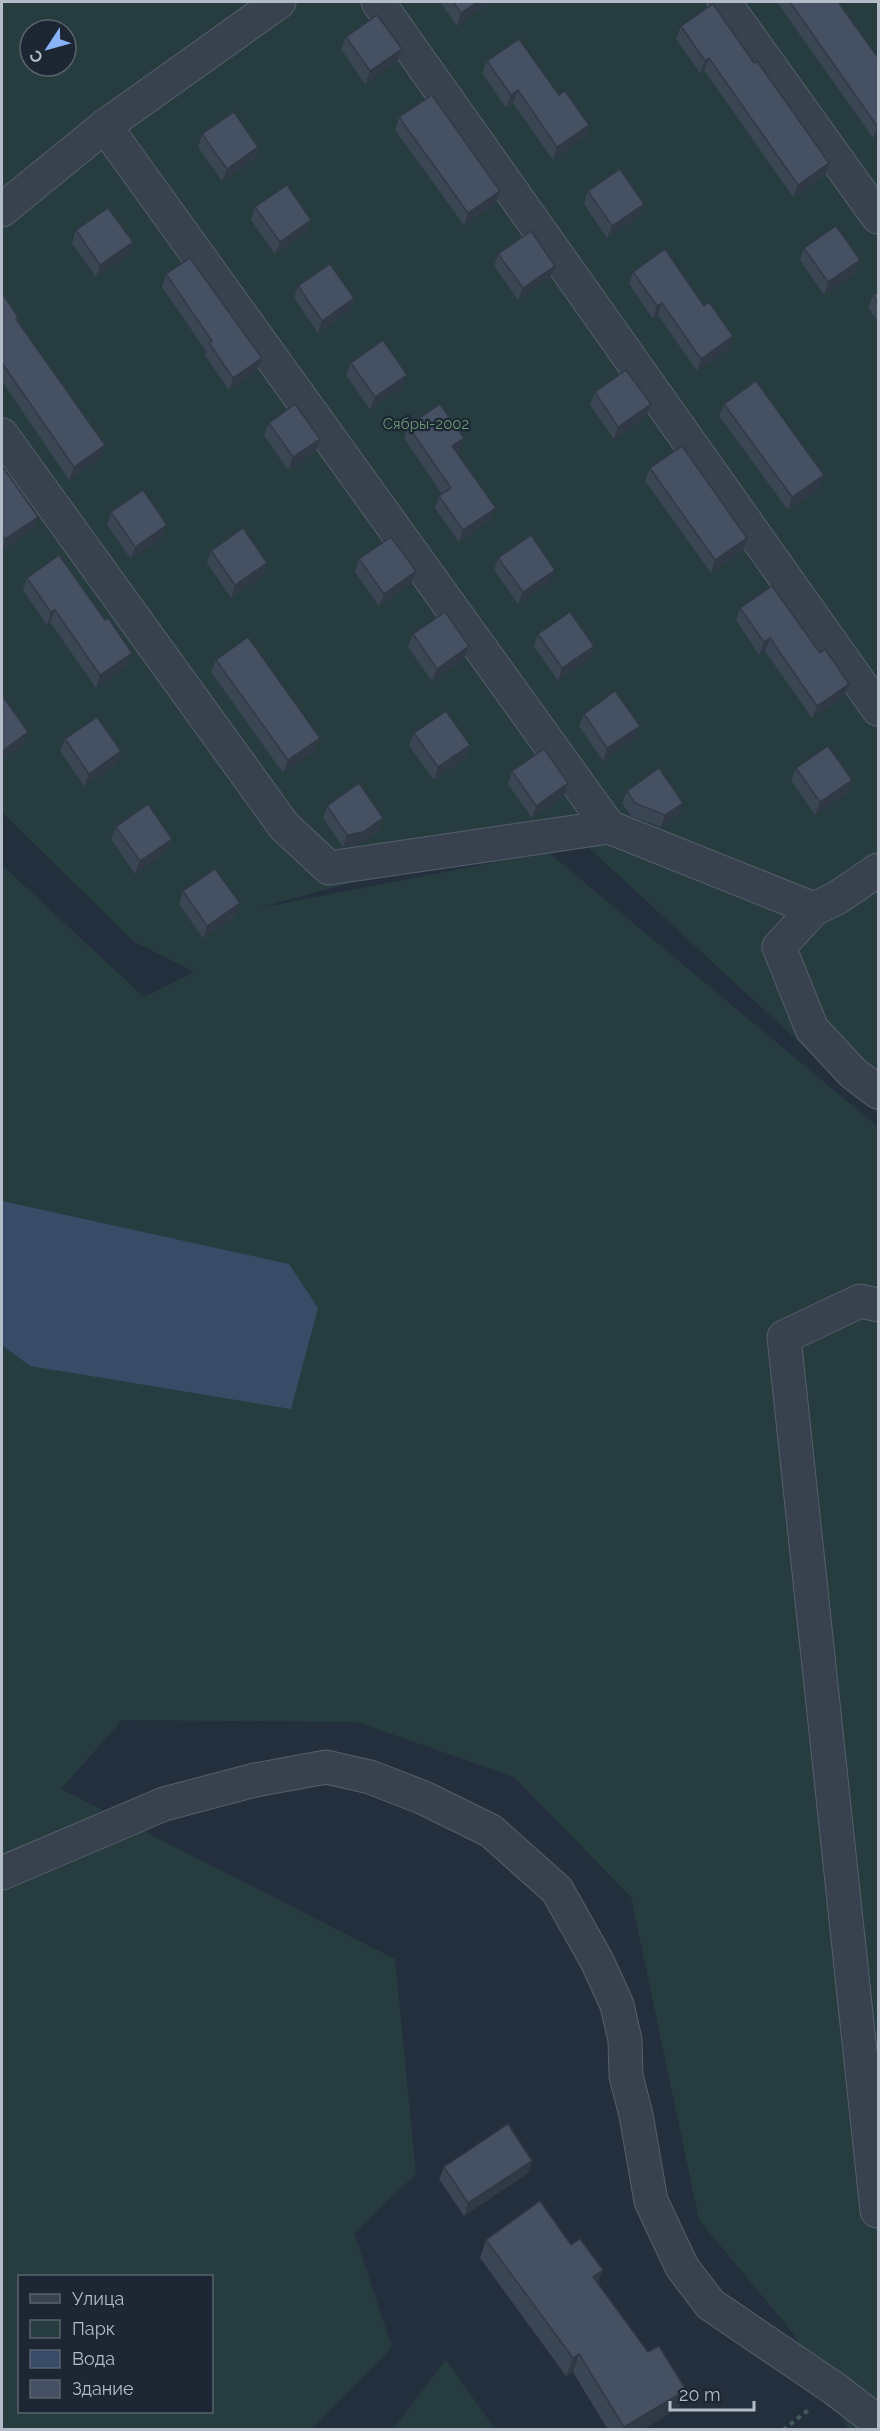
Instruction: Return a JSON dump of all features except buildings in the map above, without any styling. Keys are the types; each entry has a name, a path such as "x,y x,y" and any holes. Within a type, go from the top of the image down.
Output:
{"street":[{"path":"2,210 105,126 279,2"},
{"path":"378,2 879,709"},
{"path":"724,2 879,217"},
{"path":"105,126 609,827"},
{"path":"2,435 284,826 329,868 609,827 814,909"},
{"path":"879,870 837,898 814,909 779,947 812,1029 853,1073 879,1092"},
{"path":"877,2211 784,1337 860,1302 879,1305"},
{"path":"2,1872 164,1804 255,1780 326,1767 370,1777 424,1798 491,1832 557,1890 597,1961 616,2005 626,2040 626,2076 636,2115 651,2201 682,2267 710,2304 835,2389 879,2422"}],"green space":[{"name":"Сябры-2002","path":"2,2 878,2 878,1115 564,825 259,908 548,852 878,1127 878,2429 848,2429 793,2333 699,2220 631,1897 514,1777 357,1722 122,1720 61,1789 395,1959 416,2174 354,2233 392,2347 312,2429 2,2429 2,865 144,997 194,972 133,941 2,812"},
{"path":"446,2360 495,2429 393,2429"}],"water":[{"path":"2,1201 289,1264 318,1308 291,1409 30,1366 2,1345"}]}
